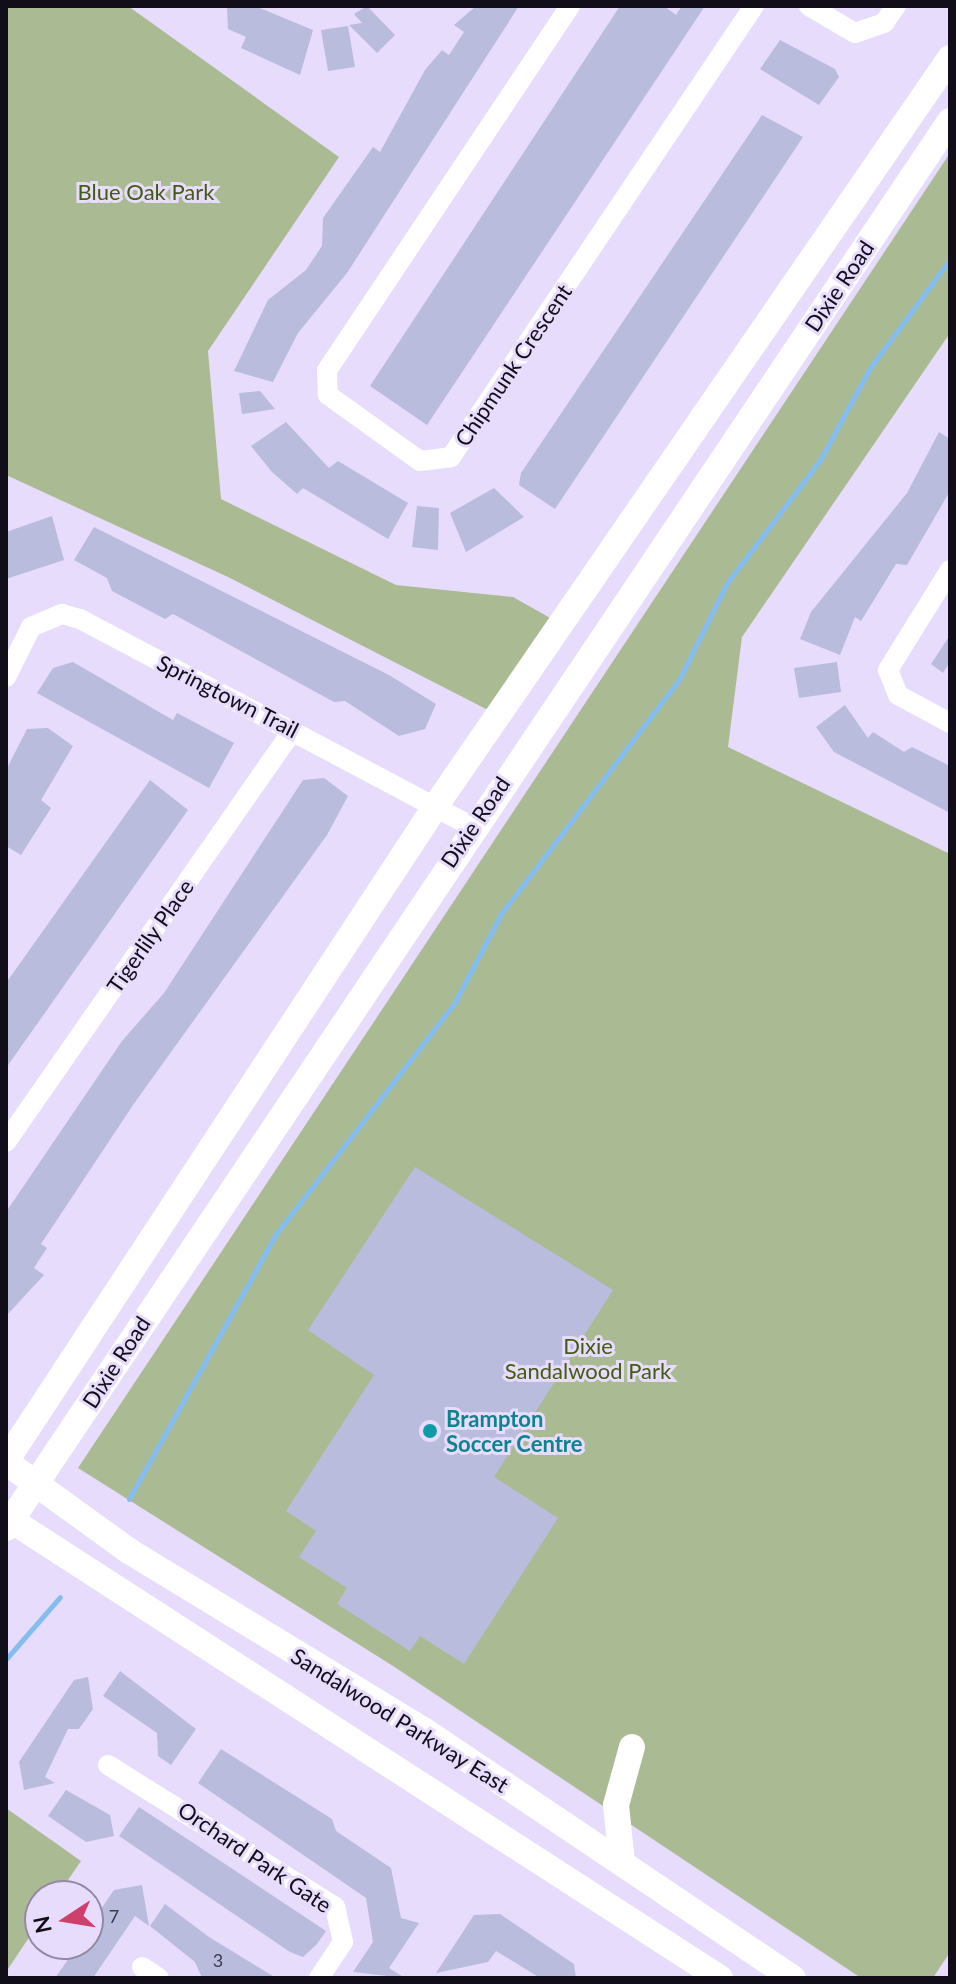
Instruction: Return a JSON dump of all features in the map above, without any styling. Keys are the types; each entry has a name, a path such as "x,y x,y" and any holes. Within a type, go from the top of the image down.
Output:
{"main road":[{"name":"Dixie Road","path":"6,1461 437,804 950,58"},
{"name":"Dixie Road","path":"8,1522 471,826 950,121"},
{"name":"Sandalwood Parkway East","path":"6,1461 35,1484 570,1829 793,1978"},
{"name":"Sandalwood Parkway East","path":"8,1522 546,1859 720,1978"},
{"path":"622,1863 616,1805 632,1747"},
{"path":"546,1859 570,1829"}],"street":[{"name":"Chipmunk Crescent","path":"570,6 327,371 328,395 420,461 451,457 754,6"},
{"path":"809,6 844,28 869,32 896,6"},
{"path":"950,570 888,670 898,695 950,723"},
{"name":"Springtown Trail","path":"6,677 31,627 62,614 437,804 471,826"},
{"name":"Tigerlily Place","path":"6,1142 293,730"},
{"name":"Orchard Park Gate","path":"108,1765 335,1907 343,1942 319,1978"}],"green space":[{"name":"Blue Oak Park","path":"6,6 128,6 339,157 208,351 221,499 396,585 513,597 552,619 488,710 228,577 6,475"},
{"name":"Dixie Sandalwood Park","path":"950,153 950,333 742,637 728,747 950,854 950,1952 933,1978 861,1978 393,1666 78,1468"},
{"path":"6,1808 81,1861 68,1880 24,1880 24,1945 6,1972"}],"building":[{"path":"227,6 255,6 313,30 300,75 241,48 246,37 228,29"},
{"path":"367,6 395,35 377,53 349,25 362,23 354,14"},
{"path":"476,6 519,6 347,273 298,333 273,382 234,371 268,300 306,270 322,246 323,218 373,147 380,152 425,70 442,50 449,55 464,32 454,25"},
{"path":"620,6 664,6 676,15 682,6 705,6 427,425 370,386"},
{"path":"348,26 355,67 328,71 321,30"},
{"path":"780,40 835,69 839,77 819,105 760,69"},
{"path":"762,115 803,137 555,509 519,485 521,473"},
{"path":"260,391 275,409 242,414 239,393"},
{"path":"286,422 329,468 338,461 408,503 388,539 303,488 297,494 272,472 251,446"},
{"path":"939,432 950,439 950,491 907,565 896,564 861,621 855,617 840,655 800,639 811,612 907,493"},
{"path":"494,488 524,517 466,552 450,513"},
{"path":"417,506 439,508 438,550 412,547"},
{"path":"52,516 64,560 6,579 6,532"},
{"path":"94,527 389,675 436,704 425,729 399,736 345,701 334,702 173,614 165,619 112,591 107,578 74,560"},
{"path":"950,635 950,662 943,673 931,664"},
{"path":"73,662 173,720 177,713 234,743 209,788 37,693 53,668"},
{"path":"837,662 841,692 799,698 794,668"},
{"path":"845,705 868,738 873,732 904,752 912,747 950,766 950,813 834,752 816,727"},
{"path":"48,728 73,746 41,800 51,808 21,855 6,846 6,770 27,729"},
{"path":"324,778 348,796 327,835 133,1105 41,1244 47,1248 34,1268 44,1275 6,1316 6,1212 122,1041 164,993 303,780"},
{"path":"150,780 188,810 6,1068 6,983"},
{"name":"Brampton Soccer Centre","path":"415,1167 613,1290 494,1477 558,1518 464,1664 420,1636 410,1651 337,1604 347,1588 299,1557 316,1531 286,1511 374,1375 308,1330"},
{"path":"120,1671 196,1729 171,1765 158,1756 157,1733 103,1696"},
{"path":"88,1677 93,1709 79,1729 68,1729 45,1777 55,1783 24,1790 19,1762 74,1680"},
{"path":"221,1749 332,1819 336,1831 391,1868 401,1918 419,1923 389,1968 405,1978 353,1972 373,1942 366,1898 198,1783"},
{"path":"66,1790 110,1815 114,1836 86,1842 48,1816"},
{"path":"139,1807 326,1931 317,1944 303,1957 290,1952 119,1836"},
{"path":"142,1885 149,1926 135,1916 93,1978 55,1978 68,1960 104,1960 104,1905 114,1890"},
{"path":"165,1904 209,1937 276,1978 202,1978 195,1962 150,1926"},
{"path":"500,1914 574,1964 576,1978 540,1978 496,1951 488,1962 436,1973 474,1915"}],"waterway":[{"path":"129,1499 276,1234 455,1002 501,914 680,678 727,583 820,460 870,368 950,259"},
{"path":"6,1659 60,1597"}],"place":[{"name":"Brampton Soccer Centre","path":"430,1431"}]}
